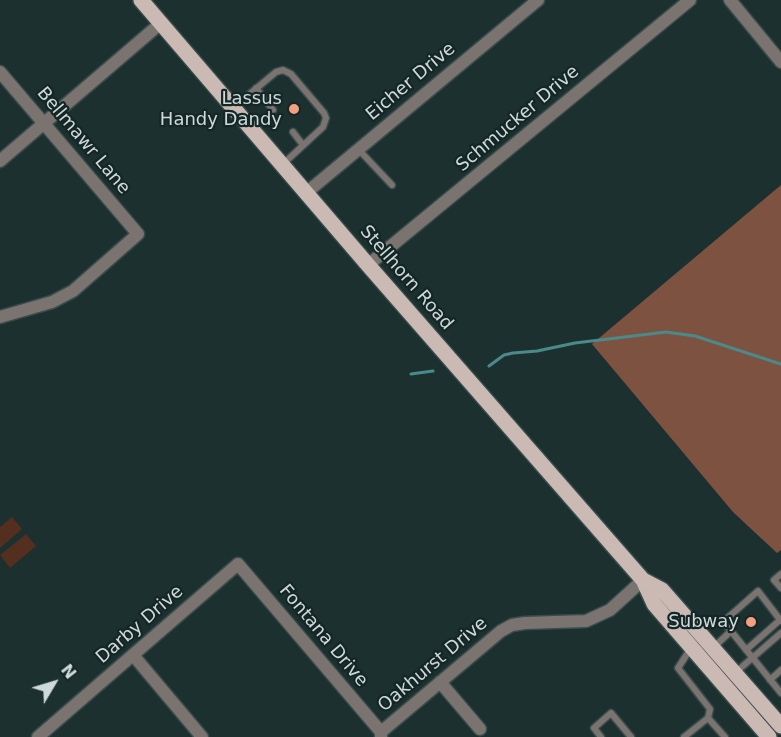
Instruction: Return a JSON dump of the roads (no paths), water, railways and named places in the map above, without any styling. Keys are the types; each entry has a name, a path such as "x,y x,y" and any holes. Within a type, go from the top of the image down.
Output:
{"main road":[{"name":"Stellhorn Road","path":"141,0 368,266 643,580 654,604 769,737"},
{"name":"Stellhorn Road","path":"643,580 662,590 781,726"}],"street":[{"name":"Eicher Drive","path":"306,193 538,0"},
{"name":"Schmucker Drive","path":"368,266 690,0"},
{"path":"730,0 781,62"},
{"path":"0,161 161,23"},
{"name":"Bellmawr Lane","path":"0,72 138,234 73,291 52,302 0,317"},
{"name":"Darby Drive","path":"38,737 238,564"},
{"name":"Fontana Drive","path":"238,564 381,734"},
{"name":"Oakhurst Drive","path":"381,734 490,639 512,625 586,621 610,610 643,580"},
{"path":"133,655 202,737"},
{"path":"440,682 480,729"}],"lane":[{"path":"233,107 276,72 283,70 291,74 326,118 323,128 282,164"},
{"path":"256,88 273,110"},
{"path":"292,132 303,145"},
{"path":"358,149 392,185"},
{"path":"781,574 774,580 781,588"},
{"path":"746,650 781,620 758,591 723,622 781,693"},
{"path":"714,647 731,632"},
{"path":"736,672 781,633"},
{"path":"684,737 708,718 710,709 678,668 691,648"},
{"path":"770,680 781,670"},
{"path":"600,736 594,728 611,713 631,737"},
{"path":"708,718 725,737"}],"waterway":[{"path":"489,366 504,355 513,353 666,332 695,336 781,364"},
{"path":"411,374 433,371"}],"place":[{"name":"Lassus Handy Dandy","path":"294,109"},
{"name":"Subway","path":"751,622"}]}
